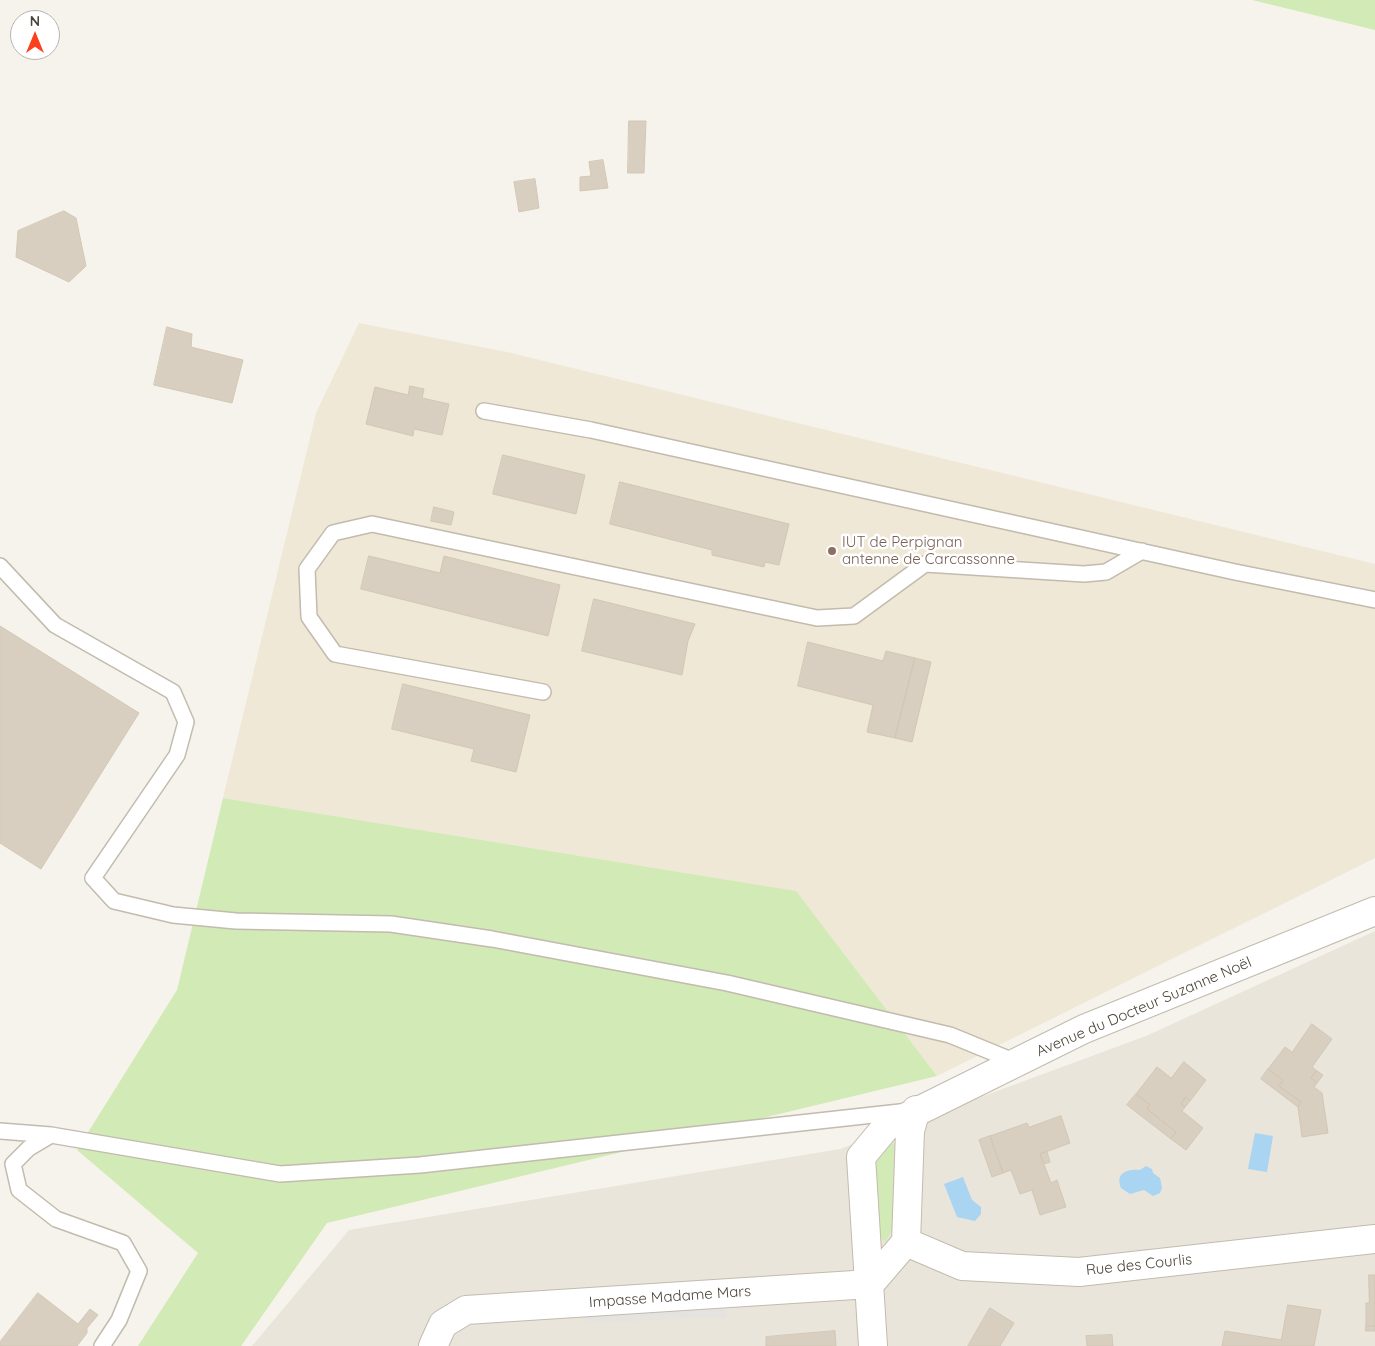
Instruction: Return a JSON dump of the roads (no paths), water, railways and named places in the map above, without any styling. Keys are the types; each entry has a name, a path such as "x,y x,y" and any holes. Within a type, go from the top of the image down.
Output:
{"street":[{"name":"Avenue du Docteur Suzanne Noël","path":"873,1346 860,1157 886,1127 916,1110 1084,1029 1375,911"},
{"path":"870,1284 906,1242 910,1131 916,1110"},
{"name":"Rue des Courlis","path":"906,1242 962,1266 1079,1272 1375,1239"},
{"name":"Impasse Madame Mars","path":"433,1346 443,1324 466,1310 870,1284"}],"lane":[{"path":"484,411 591,430 1375,600"},
{"path":"543,692 335,654 309,617 307,569 333,533 372,524 816,618 854,616 925,564 1084,574 1106,572 1142,551"},
{"path":"0,566 55,625 173,692 186,722 177,755 93,878 114,901 173,914 236,921 391,924 492,939 728,983 921,1028 950,1035 1016,1062"},
{"path":"0,1131 51,1135 280,1174 420,1165 916,1110"},
{"path":"51,1135 30,1148 13,1164 19,1190 56,1219 124,1242 139,1271 118,1320 102,1346"}],"water":[{"path":"1255,1133 1273,1136 1267,1172 1248,1169"},
{"path":"1146,1166 1152,1169 1153,1173 1160,1178 1162,1188 1160,1193 1153,1196 1144,1190 1130,1194 1121,1188 1120,1179 1123,1173 1131,1170 1140,1170"},
{"path":"963,1177 972,1200 981,1207 981,1214 975,1221 957,1217 944,1184"}],"place":[{"name":"IUT de Perpignan antenne de Carcassonne","path":"832,551"}]}
